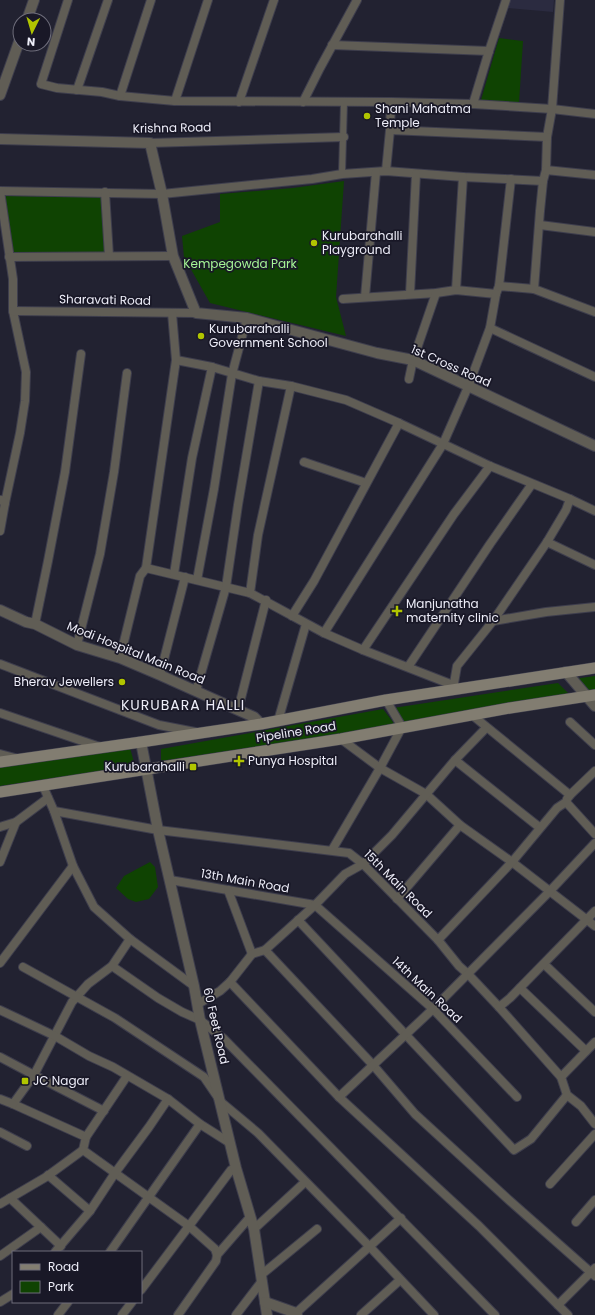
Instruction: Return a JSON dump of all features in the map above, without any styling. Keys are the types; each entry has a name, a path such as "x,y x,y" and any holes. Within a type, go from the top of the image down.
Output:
{"main road":[{"name":"Pipeline Road","path":"0,762 261,724 453,687 595,668"},
{"name":"Pipeline Road","path":"0,792 341,739 402,727 591,696"}],"street":[{"path":"30,12 34,0"},
{"path":"68,0 41,84 77,90 102,92 120,96 175,101 473,104 552,109 595,114"},
{"path":"77,90 108,0"},
{"path":"120,96 151,0"},
{"path":"175,101 208,0"},
{"path":"239,102 274,0"},
{"path":"303,102 357,0"},
{"path":"473,104 506,0"},
{"path":"534,289 543,181 546,170 547,137 552,109 560,0"},
{"path":"332,45 489,51"},
{"path":"0,95 16,52"},
{"path":"342,174 344,102"},
{"path":"386,171 391,102"},
{"path":"390,130 547,137"},
{"name":"Krishna Road","path":"0,139 150,143 344,137"},
{"path":"150,143 162,194 173,256 196,313"},
{"path":"546,170 595,175"},
{"path":"0,531 2,501 20,434 25,401 26,372 13,311 13,279 0,191 162,194 312,179 342,174 386,171 543,181"},
{"path":"365,297 376,172"},
{"path":"410,294 416,174"},
{"path":"456,290 463,177"},
{"path":"324,633 443,444 468,387 490,328 497,290 511,179"},
{"path":"106,192 109,256"},
{"path":"540,225 595,232"},
{"path":"9,257 173,256"},
{"path":"343,299 436,293 456,290 534,289 595,312"},
{"path":"409,379 413,360 436,293"},
{"name":"Sharavati Road","path":"13,311 196,313"},
{"path":"120,658 140,576 146,568 176,360 172,313"},
{"name":"1st Cross Road","path":"196,313 247,318 377,353 413,360 595,446"},
{"path":"198,580 232,374 247,318"},
{"path":"490,328 595,377"},
{"path":"35,624 65,472 82,354"},
{"path":"176,360 212,367 259,381 291,386 346,400 490,466 595,511"},
{"path":"174,574 192,458 212,367"},
{"path":"77,645 100,554 114,472 127,373"},
{"path":"196,691 226,587 259,381"},
{"path":"250,593 258,535 291,386"},
{"path":"292,616 314,581 399,423"},
{"path":"304,462 366,483"},
{"path":"363,650 454,514 490,466"},
{"path":"408,667 532,484"},
{"path":"146,568 250,593 266,600 324,633 453,687 457,666 493,621 547,542 566,510 570,499"},
{"path":"547,542 595,565"},
{"path":"160,675 186,577"},
{"path":"238,710 266,600"},
{"path":"493,621 546,612 595,607"},
{"name":"Modi Hospital Main Road","path":"0,610 35,624 77,645 120,658 160,675 254,717 261,724"},
{"path":"278,721 306,624"},
{"path":"0,664 159,725 200,733"},
{"path":"566,672 591,696 595,706"},
{"path":"332,850 402,727 386,700"},
{"path":"0,713 102,748"},
{"path":"472,715 568,798 595,834"},
{"path":"570,722 595,745"},
{"path":"198,1004 220,991 230,982 252,954 265,950 315,905 346,874 363,864 392,835 455,760 486,728"},
{"path":"341,739 380,768 426,794 460,825 512,862 595,926"},
{"name":"60 Feet Road","path":"141,742 158,830 198,1004 200,1020 236,1168 254,1229 267,1315"},
{"path":"0,754 18,759"},
{"path":"455,760 539,827"},
{"path":"438,940 512,862 556,808 595,771"},
{"path":"43,786 54,811 73,866 94,907 130,939 194,986"},
{"path":"0,827 16,822 48,798"},
{"name":"15th Main Road","path":"54,811 158,830 349,853 363,864 438,940 459,966 468,974 561,1077 567,1095"},
{"path":"0,862 16,822"},
{"path":"397,899 460,825"},
{"path":"339,1097 433,1009 550,891 595,842"},
{"path":"0,963 73,866"},
{"name":"13th Main Road","path":"170,880 315,905"},
{"path":"228,890 252,954"},
{"name":"14th Main Road","path":"315,905 433,1009 517,1097"},
{"path":"498,1007 510,998 595,911"},
{"path":"298,920 514,1150 531,1139 567,1095 581,1106 594,1122"},
{"path":"13,1104 34,1075 72,1002 88,984 112,966 130,939"},
{"path":"265,950 373,1065 415,1114 510,1201 594,1272 558,1305"},
{"path":"544,964 595,1012"},
{"path":"112,966 158,998 182,1012 200,1020 224,1039 495,1315"},
{"path":"23,967 115,1018 204,1077 221,1102 258,1134 370,1247 432,1314"},
{"path":"230,982 339,1097 479,1226 568,1315"},
{"path":"520,988 586,1051"},
{"path":"0,1010 55,1036 168,1099 200,1124 230,1143"},
{"path":"561,1077 595,1042"},
{"path":"0,1057 104,1111"},
{"path":"0,1204 48,1175 83,1150 86,1137 127,1076"},
{"path":"0,1099 86,1137"},
{"path":"10,1198 41,1227 58,1249 90,1211 115,1172 149,1128 168,1099"},
{"path":"111,1251 200,1124"},
{"path":"0,1132 27,1146"},
{"path":"550,1184 595,1134"},
{"path":"83,1150 189,1226 216,1249 218,1254"},
{"path":"142,1289 231,1170 236,1168"},
{"path":"48,1175 90,1211"},
{"path":"254,1229 305,1182"},
{"path":"576,1222 595,1200"},
{"path":"178,1315 213,1265 218,1254 250,1217"},
{"path":"266,1302 296,1314 401,1218"},
{"path":"0,1256 41,1227"},
{"path":"236,1315 261,1278 317,1229"},
{"path":"361,1315 400,1280"},
{"path":"0,1302 12,1295"},
{"path":"58,1315 67,1303"},
{"path":"122,1315 131,1303"}],"shaded area":[{"path":"510,0 554,0 553,12 508,8"}],"green space":[{"path":"499,38 523,41 519,103 481,100"},
{"name":"Kempegowda Park","path":"344,181 336,297 346,336 210,303 184,257 182,236 220,222 220,194 293,188"},
{"path":"4,196 105,197 108,253 11,254"},
{"path":"595,676 595,690 586,692 574,679"},
{"path":"558,683 570,695 404,725 393,708"},
{"path":"383,709 396,726 161,761 161,749"},
{"path":"130,748 135,766 0,786 0,767"},
{"path":"150,862 155,867 158,887 149,899 136,902 128,899 116,888 124,876"}],"place":[{"name":"Shani Mahatma Temple","path":"367,116"},
{"name":"Kurubarahalli Playground","path":"314,243"},
{"name":"Kurubarahalli Government School","path":"201,336"},
{"name":"Manjunatha maternity clinic","path":"397,611"},
{"name":"Bherav Jewellers","path":"122,682"},
{"name":"Punya Hospital","path":"239,761"},
{"name":"Kurubarahalli","path":"193,767"},
{"name":"JC Nagar","path":"25,1081"}],"district":[{"name":"KURUBARA HALLI","path":"183,705"}]}
